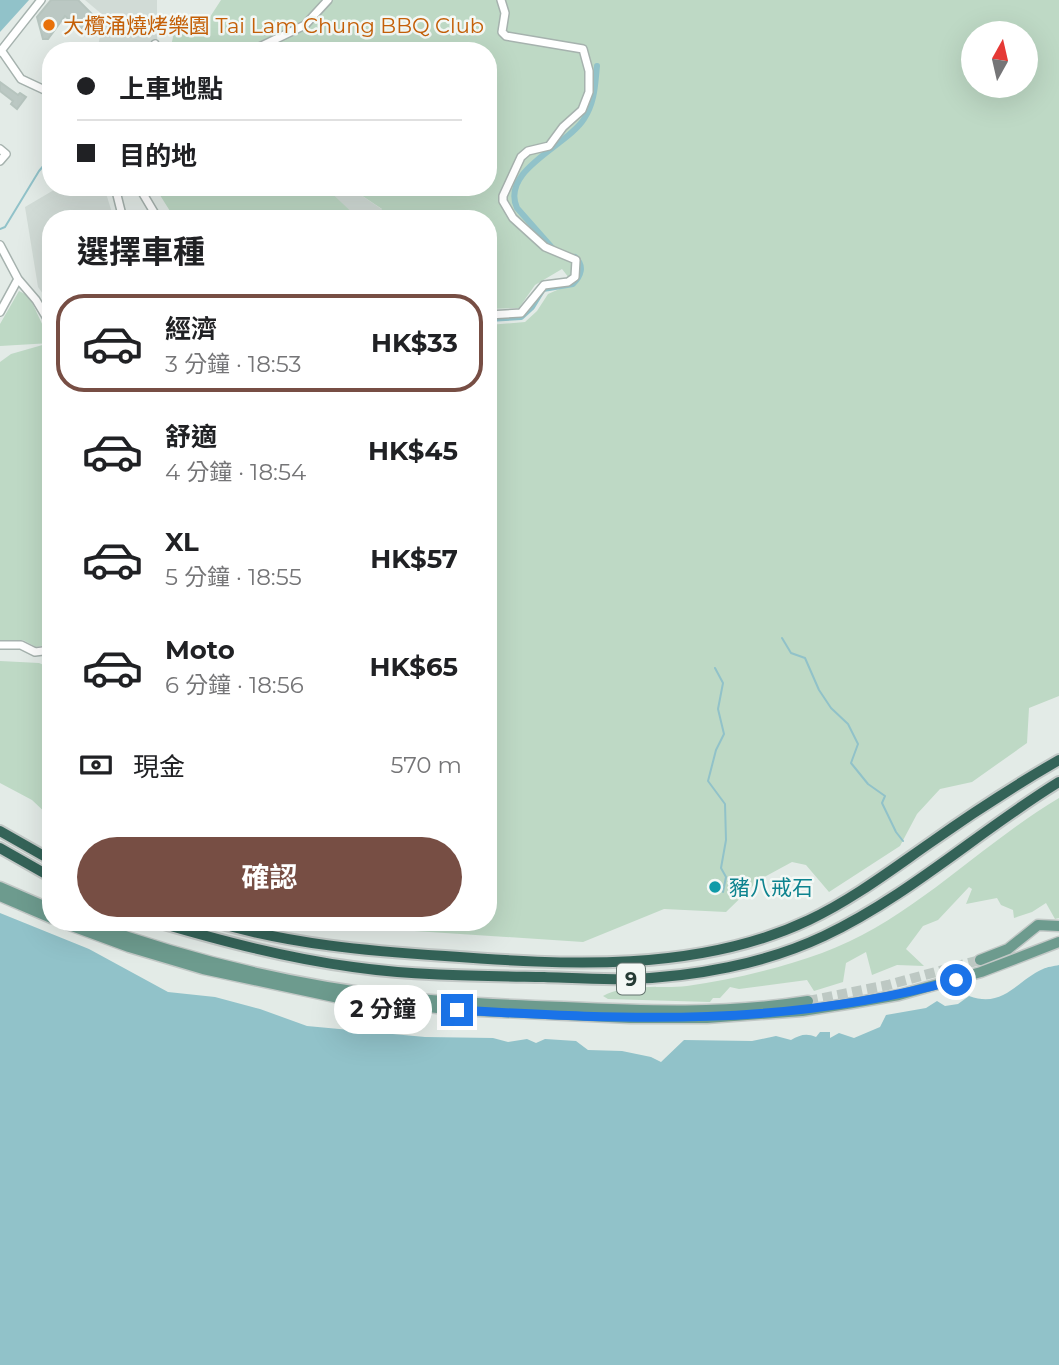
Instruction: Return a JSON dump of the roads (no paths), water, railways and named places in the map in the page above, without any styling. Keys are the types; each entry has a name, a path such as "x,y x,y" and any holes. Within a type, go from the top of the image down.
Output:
{"highway":[{"name":"9","path":"252,931 355,950 479,959 635,961 693,955 761,939 846,901 994,798 1059,760"},
{"name":"9","path":"187,931 224,942 355,967 433,974 624,980 689,974 728,967 778,953 821,937 871,912 920,880 1022,804 1059,782"},
{"path":"0,831 42,855"},
{"path":"0,848 42,872"}],"main road":[{"path":"0,887 42,905"},
{"path":"0,896 42,914"},
{"path":"85,931 203,969 339,998 457,1010 707,1018 802,1011 899,995 1009,964 1039,948 1055,944 1054,926 1038,925 1008,949 980,960"},
{"path":"1032,930 1030,939 1039,948"},
{"path":"113,931 204,960 340,989 401,997 601,1013 686,1011 808,1001"}],"street":[{"path":"41,0 1,51 21,79 42,89"},
{"path":"270,42 305,25 328,0"},
{"path":"497,314 521,313 544,285 568,282 575,277 577,264 573,257 545,247 513,218 505,207 503,196 521,157 528,150 549,146 563,127 582,110 589,92 589,71 583,49 506,36 502,32 505,13 500,0"},
{"path":"0,161 3,151"},
{"path":"0,245 19,279 42,310"},
{"path":"0,312 19,279"},
{"path":"0,645 21,645 35,652 42,651"}],"water":[{"path":"0,0 29,0 0,32"},
{"path":"0,913 89,949 168,992 215,997 307,1026 425,1037 493,1038 508,1042 527,1039 536,1043 545,1039 576,1041 588,1050 622,1051 661,1062 684,1040 752,1041 776,1036 791,1040 803,1035 816,1037 820,1032 830,1032 830,1038 839,1033 854,1038 880,1027 886,1015 926,1008 937,1001 945,1006 958,1004 969,996 992,999 1009,992 1043,969 1059,965 1059,1365 0,1365"}],"waterway":[{"path":"555,251 517,208 514,194 526,170 576,129 588,113 597,66"},
{"path":"0,229 5,227 42,168"},
{"path":"497,318 521,317 532,307 543,289 573,284 581,271 575,257"},
{"path":"782,638 791,653 805,658 819,690 831,708 848,724 858,744 851,763 868,784 885,796 882,803 903,841"},
{"path":"715,668 723,683 718,709 724,734 716,750 708,781 725,804 726,840 721,868 726,877 723,892"}],"tunnel":[{"path":"808,1001 888,985 980,960"}],"place":[{"name":"大欖涌燒烤樂園 Tai Lam Chung BBQ Club","path":"49,25"},
{"name":"豬八戒石","path":"715,887"}]}
